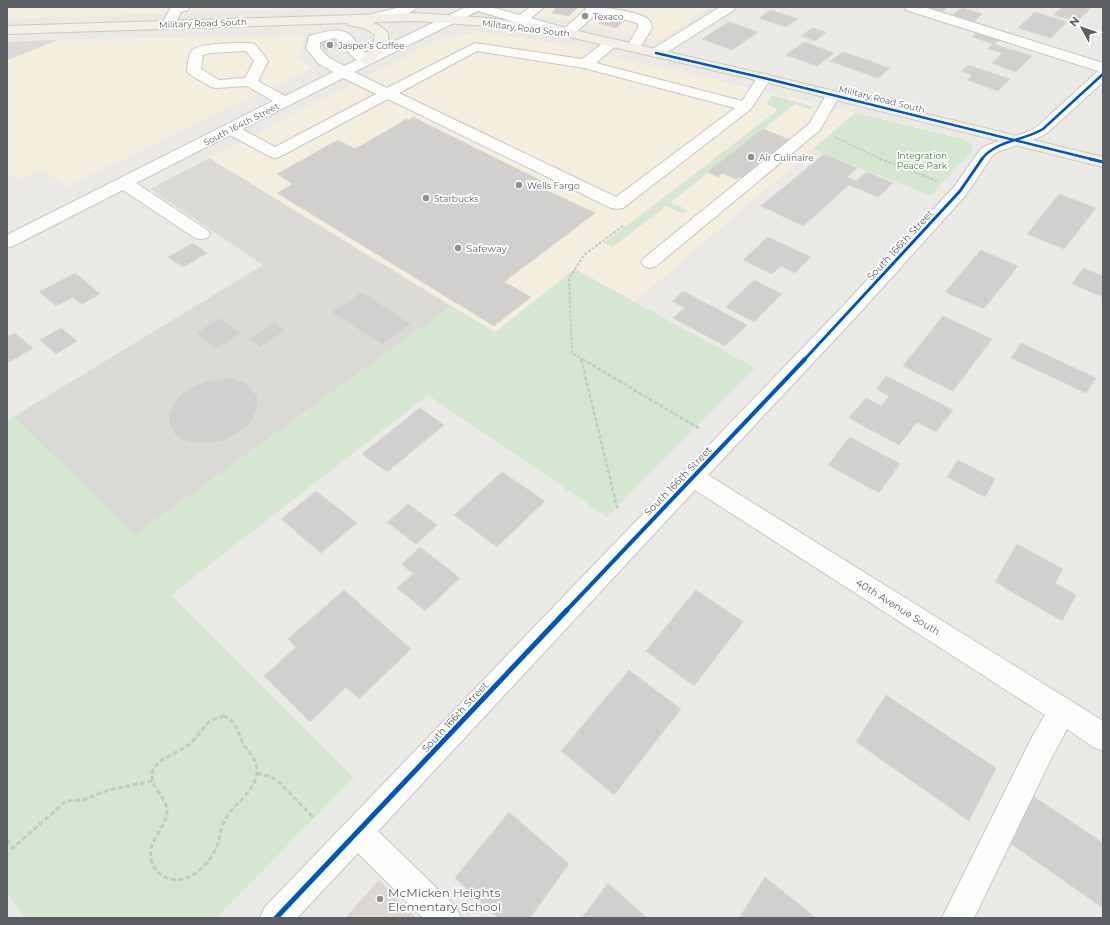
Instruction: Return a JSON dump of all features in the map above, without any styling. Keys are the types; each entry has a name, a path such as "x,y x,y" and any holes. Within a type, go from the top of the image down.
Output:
{"main road":[{"name":"Military Road South","path":"7,30 377,17 518,23 564,32 764,78 1103,162"},
{"path":"332,18 368,25 381,33 382,39 379,48 367,60"}],"street":[{"path":"377,17 401,12 411,7"},
{"path":"476,7 518,23 538,7"},
{"name":"South 164th Street","path":"7,242 343,72 476,7"},
{"path":"656,53 729,7"},
{"path":"911,7 1103,68"},
{"path":"169,24 176,8"},
{"path":"564,32 593,8 639,19 644,22 645,28 633,48"},
{"path":"367,60 357,54 345,38 336,34 314,39 313,48 323,60 343,72 616,204 746,106 764,78"},
{"path":"585,64 612,43"},
{"path":"230,129 275,153 475,47 585,64 746,106"},
{"name":"South 166th Street","path":"276,918 693,477 960,191 986,153 991,149 1035,134 1043,129 1103,74"},
{"path":"250,82 285,102"},
{"path":"650,262 815,127 833,95"},
{"path":"124,183 201,234"},
{"name":"40th Avenue South","path":"693,477 1103,737"},
{"path":"958,918 1041,749 1062,711"},
{"path":"358,832 445,918"}],"path":[{"path":"815,127 878,158 940,182"},
{"path":"628,222 584,255 569,278 572,353 700,429"},
{"path":"581,358 618,512"},
{"path":"223,716 229,717 237,725 242,742 253,755 257,773 248,792 224,821 216,850 212,856 196,874 181,880 167,879 161,876 152,867 149,848 166,820 167,806 152,781 153,770 166,756 186,747 210,720 223,716"},
{"path":"257,773 272,777 280,783 313,817"},
{"path":"7,840 13,848 66,801 83,801 108,790 152,781"}],"shaded area":[{"path":"7,7 342,7 7,19"},
{"path":"514,7 708,8 659,41 525,12"},
{"path":"482,32 562,44 855,113 634,302 575,269 495,332 209,158 443,37"},
{"path":"305,35 299,60 313,67 67,187 42,169 19,180 7,172 7,60 58,40"},
{"path":"58,40 7,60 7,42"},
{"path":"209,158 451,306 135,535 13,417 263,265 150,189"},
{"name":"McMicken Heights Elementary School","path":"379,880 416,918 345,918"}],"green space":[{"path":"772,95 812,106 813,108 808,109 795,104 671,202 687,210 683,214 666,206 613,247 604,243 778,110 766,104"},
{"name":"Integration Peace Park","path":"855,113 966,140 972,145 972,151 931,196 813,149"},
{"path":"575,269 755,368 607,517 428,395 171,595 354,778 216,918 25,918 7,893 7,421 13,417 135,535 451,306 495,332"}],"building":[{"path":"557,7 578,7 569,16 552,13"},
{"path":"927,7 948,7 942,12"},
{"path":"1062,7 1083,7 1090,9 1077,22 1054,15"},
{"path":"962,8 982,14 974,22 953,15"},
{"path":"771,10 798,19 786,27 759,18"},
{"path":"1035,12 1067,22 1051,38 1018,28"},
{"path":"608,14 626,19 616,28 598,23"},
{"path":"729,22 758,32 732,50 702,39"},
{"path":"812,28 826,32 815,41 801,36"},
{"path":"977,32 1000,40 994,44 972,37"},
{"name":"Jasper's Coffee","path":"334,40 339,47 325,50 320,43"},
{"path":"804,42 834,53 817,66 786,55"},
{"path":"993,44 1032,56 1016,72 992,63 1002,53 988,49"},
{"path":"843,52 890,68 878,78 830,61"},
{"path":"968,65 1010,79 998,91 967,80 972,75 961,71"},
{"name":"Safeway","path":"413,117 550,185 544,189 595,213 504,282 531,297 494,326 277,193 293,184 277,174 338,140 355,149"},
{"name":"Air Culinaire","path":"763,129 793,141 747,179 740,177 736,179 722,173 718,177 707,172"},
{"path":"824,154 857,168 847,177 856,181 867,172 893,183 878,197 849,185 803,226 761,206"},
{"path":"1059,194 1096,208 1064,249 1027,234"},
{"path":"768,237 811,257 795,273 781,266 772,274 743,260"},
{"path":"193,243 207,253 183,267 168,257"},
{"path":"981,250 1018,266 984,309 945,292"},
{"path":"1083,268 1103,276 1103,297 1072,284"},
{"path":"75,273 100,294 82,304 73,297 56,306 39,292"},
{"path":"754,280 782,294 754,322 726,307"},
{"path":"683,291 747,325 725,346 673,318 685,308 672,301"},
{"path":"362,292 411,324 382,345 332,312"},
{"path":"943,316 992,339 953,391 903,366"},
{"path":"220,318 241,333 217,349 196,333"},
{"path":"275,322 286,330 260,347 250,339"},
{"path":"61,328 77,341 56,354 40,340"},
{"path":"15,333 33,348 7,363 7,337"},
{"path":"1021,343 1096,378 1086,393 1011,358"},
{"path":"886,376 953,410 936,432 917,422 899,445 849,418 866,398 881,406 889,396 876,389"},
{"path":"219,379 232,379 243,382 251,388 257,396 258,406 254,416 247,426 223,441 194,443 183,440 174,433 169,424 169,414 173,404 181,395 192,387"},
{"path":"420,408 444,425 387,472 362,454"},
{"path":"850,437 900,464 879,493 828,465"},
{"path":"958,460 995,479 985,497 947,477"},
{"path":"502,472 545,501 497,547 454,515"},
{"path":"316,491 357,523 321,553 281,519"},
{"path":"408,504 437,525 416,544 387,522"},
{"path":"1017,544 1063,569 1055,583 1076,595 1062,621 995,582"},
{"path":"420,547 460,578 425,611 397,588 413,574 402,564"},
{"path":"344,590 411,649 359,699 346,687 310,722 264,676 296,647 288,639"},
{"path":"696,590 743,622 694,686 646,651"},
{"path":"629,670 681,709 614,795 561,751"},
{"path":"886,695 996,768 969,821 856,742"},
{"path":"1033,796 1103,843 1103,908 1010,843"},
{"path":"509,812 569,864 530,918 498,918 455,878"},
{"path":"765,877 816,918 739,918"},
{"path":"608,883 647,918 582,918"}],"cycle path":[{"path":"656,53 764,78 1103,162"},
{"path":"276,918 848,313 960,191 986,153 991,149 1035,134 1043,129 1103,74"}],"place":[{"name":"Texaco","path":"585,16"},
{"name":"Jasper's Coffee","path":"330,45"},
{"name":"Air Culinaire","path":"751,157"},
{"name":"Wells Fargo","path":"519,185"},
{"name":"Starbucks","path":"426,198"},
{"name":"Safeway","path":"458,248"},
{"name":"McMicken Heights Elementary School","path":"380,899"}]}
